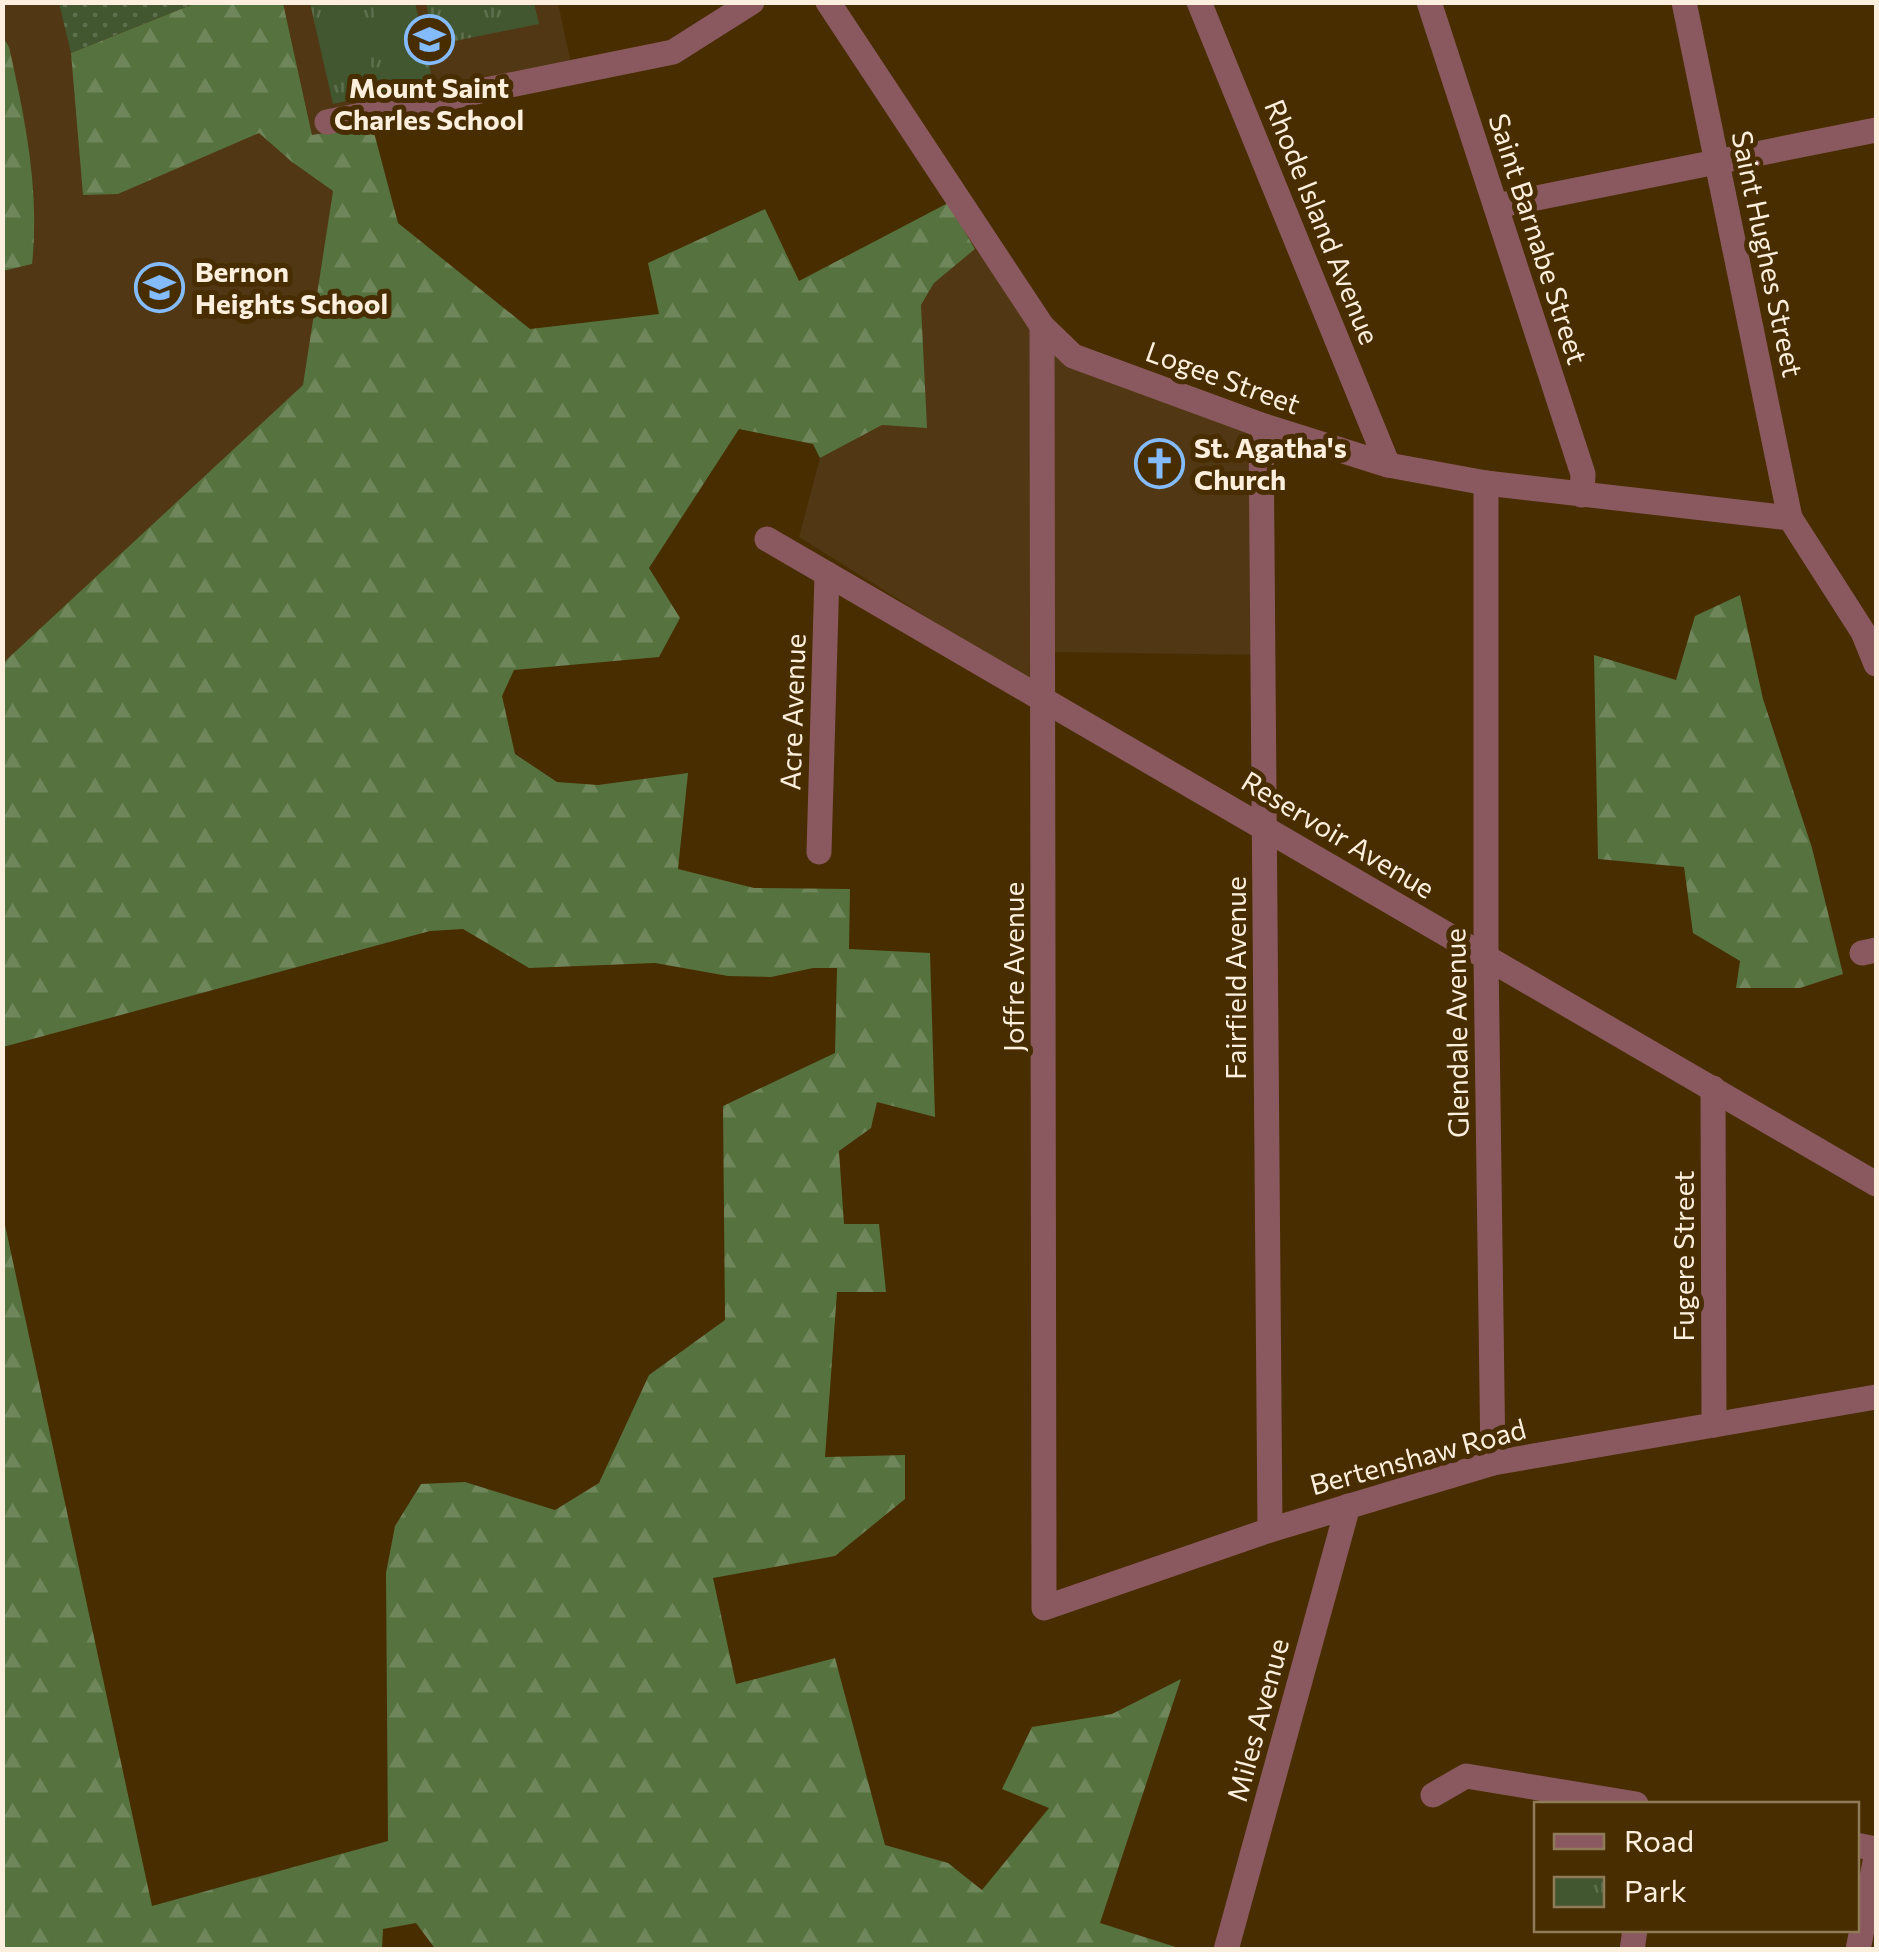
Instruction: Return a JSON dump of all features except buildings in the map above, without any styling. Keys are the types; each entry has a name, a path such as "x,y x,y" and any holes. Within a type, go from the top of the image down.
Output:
{"street":[{"path":"327,122 673,52 752,2"},
{"name":"Logee Street","path":"828,2 1042,326 1073,356 1262,425 1388,465 1486,483 1790,518"},
{"name":"Rhode Island Avenue","path":"1199,2 1388,465"},
{"name":"Saint Barnabe Street","path":"1429,2 1583,474 1582,495"},
{"name":"Saint Hughes Street","path":"1684,2 1790,518"},
{"path":"1496,206 1876,130"},
{"name":"Joffre Avenue","path":"1042,326 1044,1608"},
{"name":"Fairfield Avenue","path":"1262,425 1270,1530"},
{"name":"Glendale Avenue","path":"1486,483 1486,958 1493,1462"},
{"path":"1790,518 1863,632 1876,664"},
{"name":"Reservoir Avenue","path":"767,539 1876,1184"},
{"name":"Acre Avenue","path":"819,852 828,574"},
{"name":"Fugere Street","path":"1713,1088 1714,1425"},
{"name":"Bertenshaw Road","path":"1044,1608 1270,1530 1493,1462 1876,1396"},
{"name":"Miles Avenue","path":"1226,1950 1348,1506"},
{"path":"1433,1795 1466,1776 1624,1802"},
{"path":"1858,1950 1876,1857"}],"shaded area":[{"name":"Bernon Heights School","path":"3,3 59,3 72,53 172,15 259,133 333,191 304,385 3,663"},
{"name":"Mount Saint Charles School","path":"283,3 558,3 574,77 372,125 312,135"},
{"path":"975,249 1055,354 1268,432 1261,655 1055,652 1055,697 799,537 820,458 882,425 926,427 921,305 934,283"}],"green space":[{"path":"59,3 196,3 71,53"},
{"path":"196,3 283,3 312,135 372,125 398,223 530,329 659,314 648,263 765,209 799,281 948,203 975,249 934,283 921,305 927,428 882,425 820,458 813,444 739,429 649,568 680,618 659,657 514,670 502,696 515,754 557,782 598,785 688,773 678,869 754,888 850,889 849,949 930,953 935,1117 877,1102 871,1128 839,1151 844,1224 879,1224 886,1292 837,1292 825,1457 905,1455 905,1499 835,1556 713,1578 736,1684 835,1658 885,1845 948,1863 982,1890 1049,1808 1002,1789 1032,1727 1112,1714 1181,1679 1100,1923 1182,1949 436,1950 416,1923 383,1929 382,1949 3,1949 2,1211 152,1906 388,1841 386,1573 395,1526 421,1484 465,1482 555,1510 599,1483 649,1375 725,1320 723,1106 835,1053 837,968 813,968 771,977 728,976 655,963 529,968 463,929 430,931 3,1047 3,663 303,385 333,191 259,133 118,194 83,195 71,53"},
{"path":"310,3 415,3 433,82 333,104"},
{"path":"372,3 406,3 419,65 387,71"},
{"path":"426,3 534,3 539,24 435,45"},
{"path":"358,4 373,74 340,81 325,11"},
{"path":"3,37 9,47 25,128 34,237 32,264 3,271"},
{"path":"1740,595 1763,699 1812,848 1843,974 1800,988 1736,988 1740,961 1693,933 1684,867 1598,859 1594,655 1676,680 1695,616"}],"place":[{"name":"Mount Saint Charles School","path":"429,40"},
{"name":"Bernon Heights School","path":"160,288"},
{"name":"St. Agatha's Church","path":"1159,464"}]}
